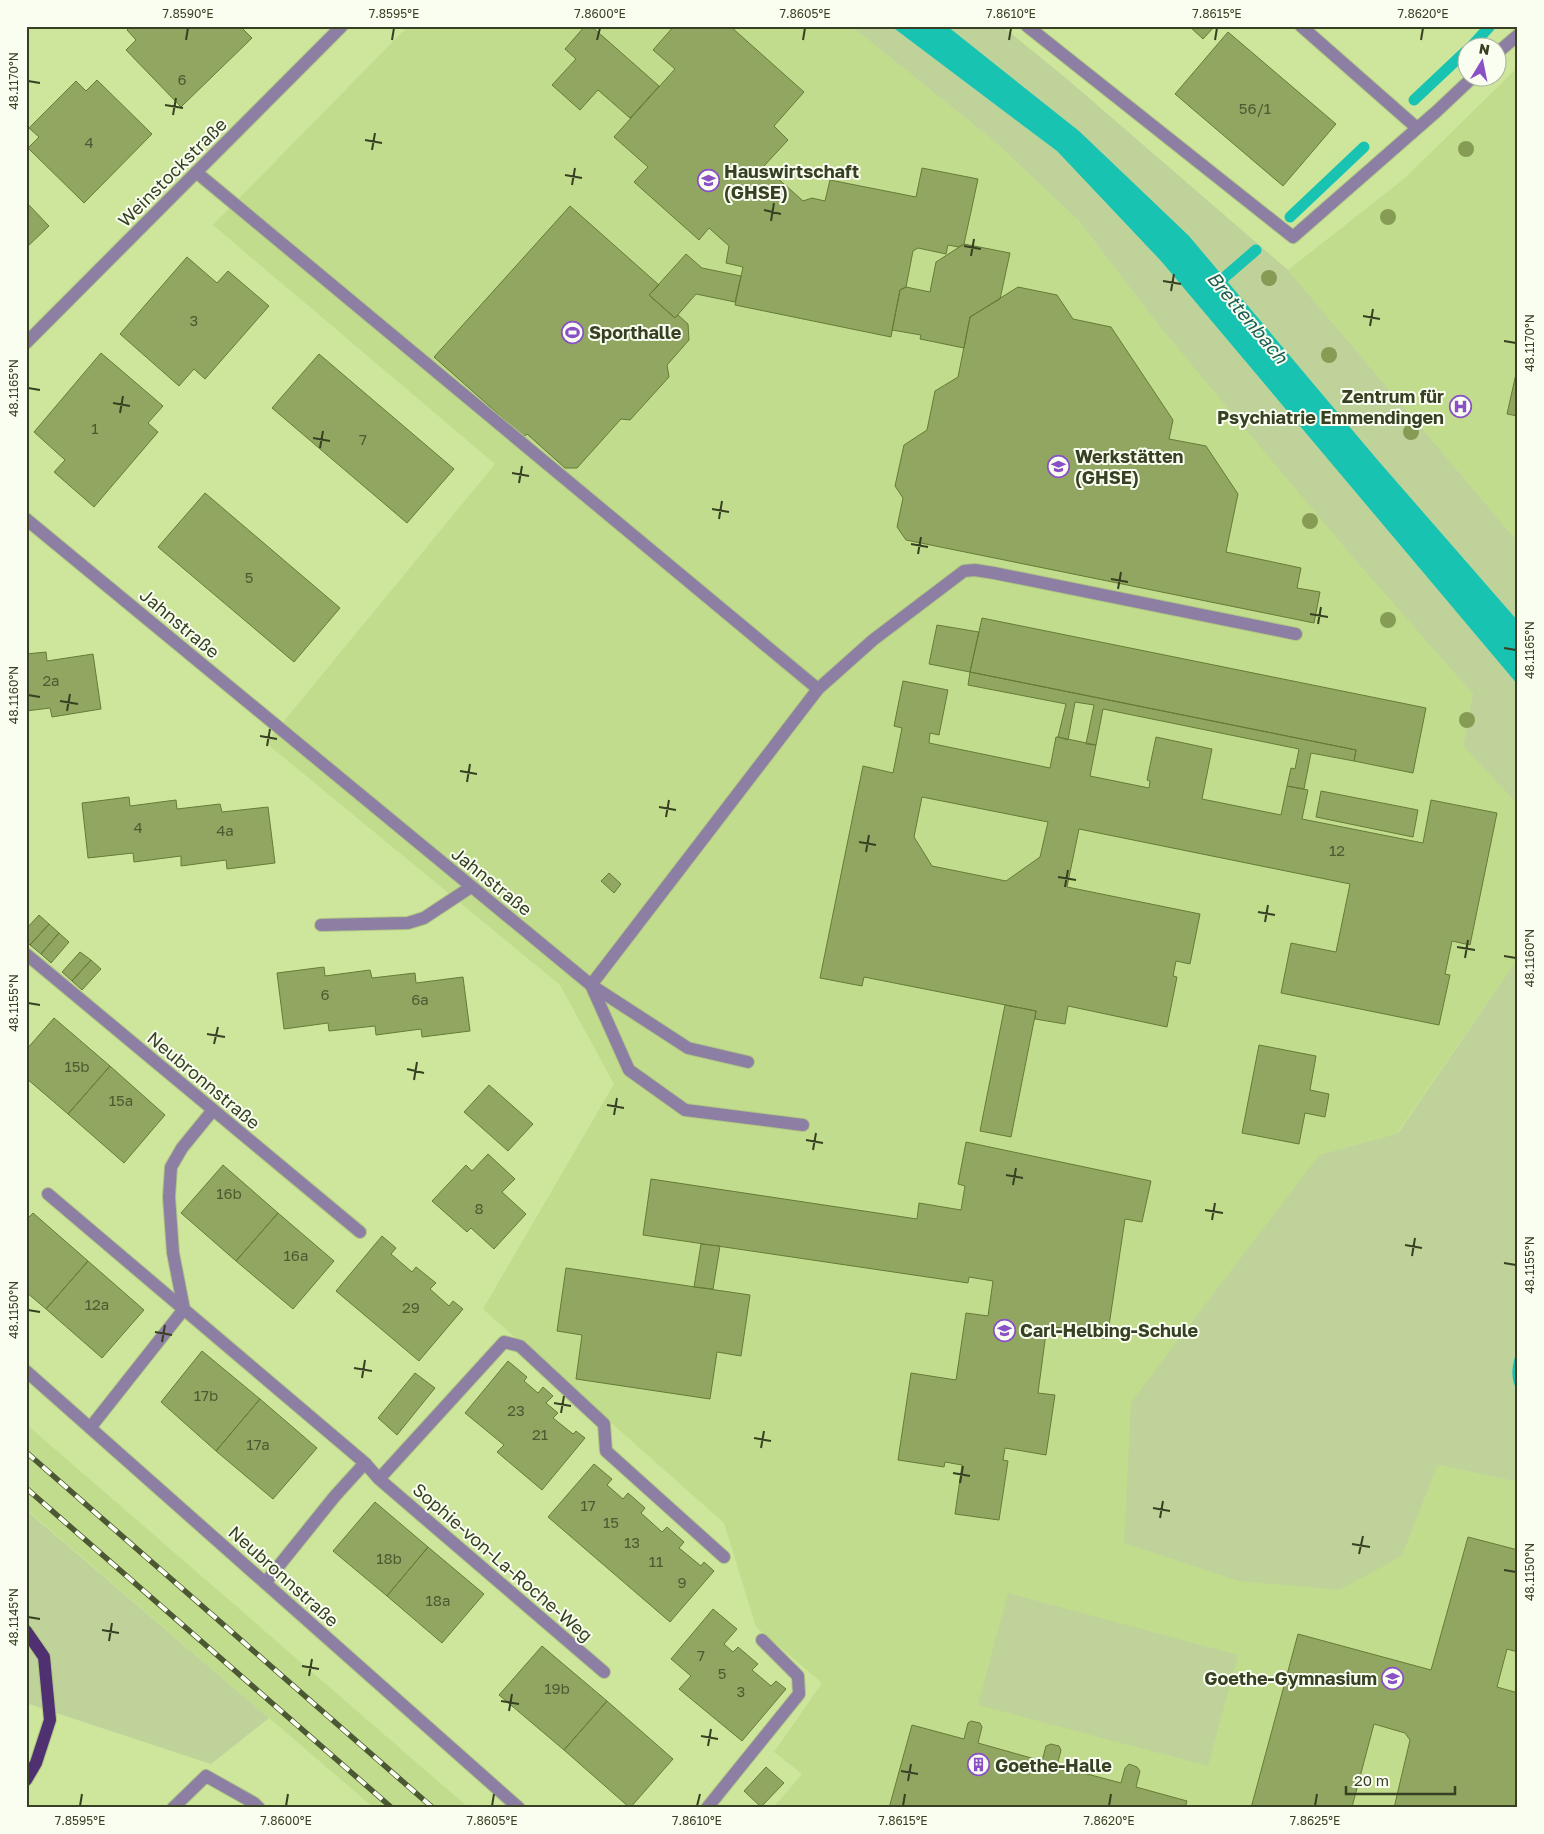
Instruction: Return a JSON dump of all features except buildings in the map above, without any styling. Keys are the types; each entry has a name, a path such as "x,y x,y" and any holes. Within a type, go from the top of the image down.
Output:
{"main road":[{"path":"26,1631 44,1657 50,1720 36,1763 26,1780"}],"street":[{"name":"Weinstockstraße","path":"26,343 342,26"},
{"path":"1027,26 1293,237 1461,88"},
{"path":"1301,26 1416,128"},
{"path":"1506,45 1518,35"},
{"path":"196,172 818,689"},
{"name":"Jahnstraße","path":"26,519 591,985 688,1048 748,1062"},
{"path":"803,1125 685,1110 629,1070 591,985 818,689 873,640 964,571 975,570 1296,634"},
{"path":"321,925 408,923 424,918 471,887"},
{"name":"Neubronnstraße","path":"26,954 360,1232"},
{"path":"90,1428 184,1309 173,1253 169,1197 171,1168 182,1148 213,1110"},
{"name":"Sophie-von-La-Roche-Weg","path":"48,1194 365,1463 379,1479 604,1672"},
{"path":"379,1479 504,1342 520,1346 604,1424 606,1450 724,1557"},
{"name":"Neubronnstraße","path":"26,1371 519,1808"},
{"path":"265,1583 335,1496 365,1463"},
{"path":"706,1808 799,1694 798,1676 762,1640"},
{"path":"172,1808 206,1776 260,1808"}],"shaded area":[{"path":"408,26 851,26 994,141 1079,221 1159,326 1473,694 1463,746 1518,805 1518,958 1397,1133 1319,1155 1402,1556 1438,1465 1518,1482 1518,1808 773,1808 802,1774 774,1752 822,1683 756,1627 724,1523 483,1309 614,1084 560,985 266,743 495,464 213,225"},
{"path":"851,26 891,26 1057,151 1161,261 1518,685 1518,805 1463,746 1473,694 1351,555 1159,326 1079,221 994,141"},
{"path":"947,26 1002,26 1067,79 1288,270 1518,542 1518,621 1375,457 1079,131"},
{"name":"Zentrum für Psychiatrie Emmendingen","path":"1518,67 1518,542 1288,270 1405,178 1497,88 1506,88 1506,79"},
{"path":"1518,958 1518,1482 1438,1465 1402,1556 1339,1590 1238,1581 1124,1543 1131,1402 1319,1155 1398,1133"},
{"path":"26,1424 469,1808 374,1808 26,1509"},
{"path":"26,1510 269,1718 211,1764 26,1703"},
{"path":"1008,1593 1238,1655 1208,1766 978,1705"}],"water":[{"name":"Brettenbach","path":"891,26 947,26 1079,131 1189,236 1375,457 1518,621 1518,685 1161,261 1057,151"},
{"path":"1518,1348 1518,1392 1513,1381 1512,1371"}],"waterway":[{"path":"1479,38 1490,26"},
{"path":"1414,100 1456,60"},
{"path":"1290,217 1364,147"},
{"name":"Brettenbach","path":"1212,288 1256,250"}],"railway":[{"path":"26,1452 433,1808"},
{"path":"26,1488 392,1808"}],"place":[{"name":"Hauswirtschaft (GHSE)","path":"708,181"},
{"name":"Sporthalle","path":"573,332"},
{"name":"Zentrum für Psychiatrie Emmendingen","path":"1460,406"},
{"name":"Werkstätten (GHSE)","path":"1059,466"},
{"name":"Carl-Helbing-Schule","path":"1004,1330"},
{"name":"Goethe-Gymnasium","path":"1393,1678"},
{"name":"Goethe-Halle","path":"979,1765"}]}
